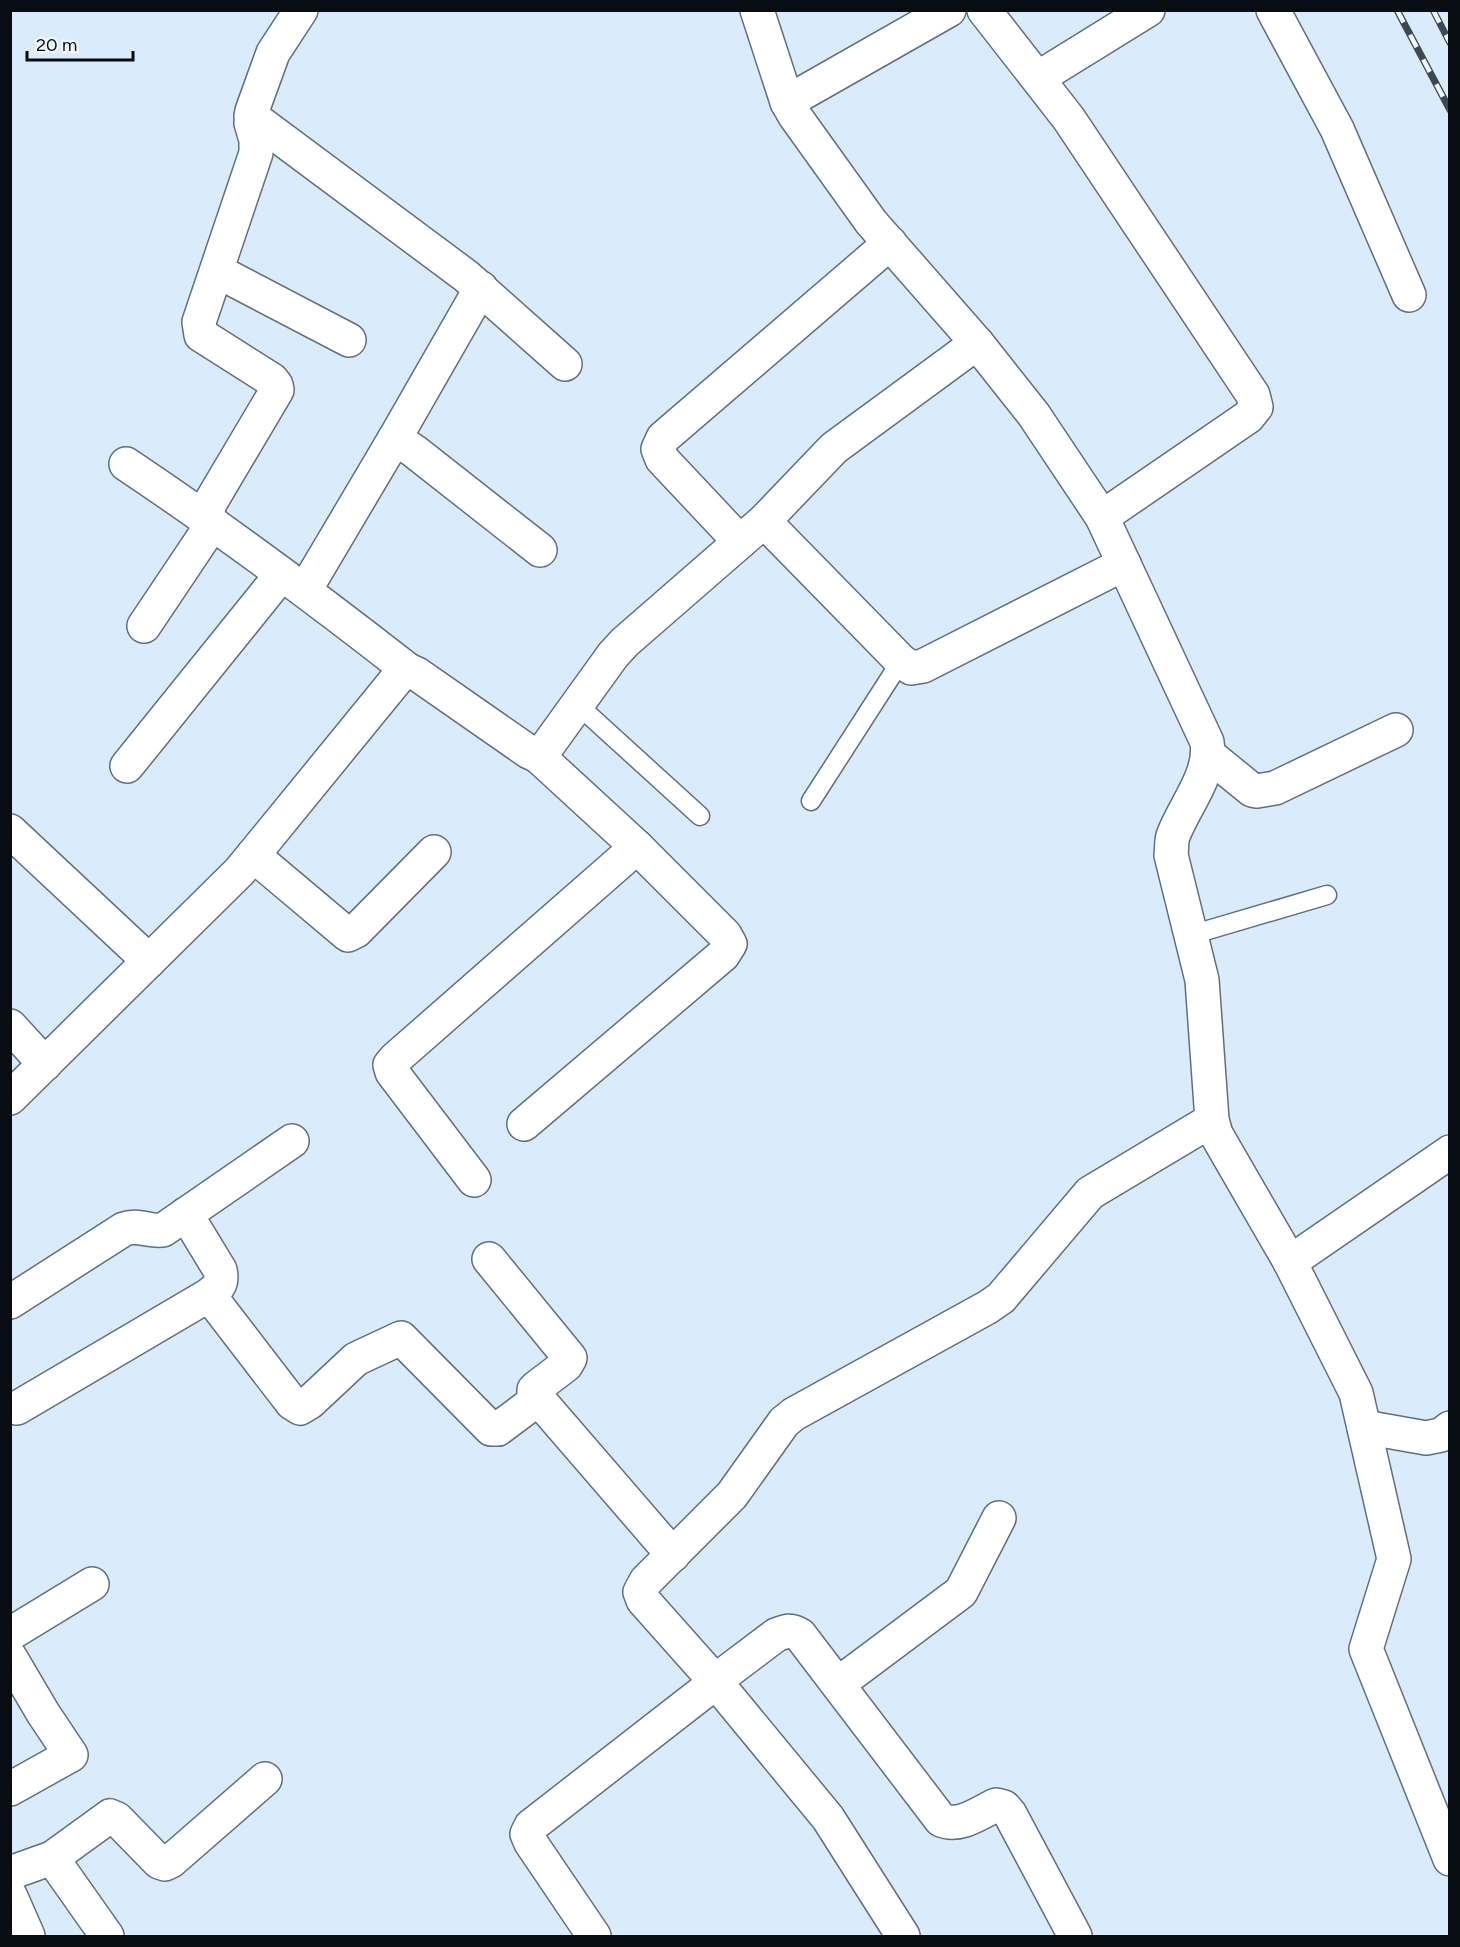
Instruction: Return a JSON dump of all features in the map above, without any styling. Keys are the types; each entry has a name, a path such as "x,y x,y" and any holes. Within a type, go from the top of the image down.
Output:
{"street":[{"path":"144,626 208,519 277,390 272,380 201,335 199,322 256,153 251,116 273,53 301,10"},
{"path":"757,10 787,102 795,116 871,222 977,343 1034,416 1102,518 1207,742 1209,755 1205,769 1172,838 1171,855 1202,980 1212,1120 1216,1134 1290,1262 1351,1380 1394,1559 1366,1649 1449,1859"},
{"path":"787,102 949,10"},
{"path":"1038,78 1148,10"},
{"path":"1273,10 1337,129 1409,295"},
{"path":"1000,15 1038,78 1069,119 1253,395 1256,407 1248,417 1102,518"},
{"path":"251,116 481,288 565,364"},
{"path":"740,542 662,459 658,449 663,438 890,243"},
{"path":"217,271 349,339"},
{"path":"127,766 293,583 395,438 481,288"},
{"path":"538,756 624,642 764,521 834,448 977,343"},
{"path":"395,438 540,550"},
{"path":"126,464 208,519 408,669 538,756 637,847 725,934 730,945 723,955 524,1124"},
{"path":"764,521 901,661 911,668 923,666 1124,564"},
{"path":"10,1098 253,855 400,675 408,669"},
{"path":"1209,755 1252,790 1257,791 1275,788 1396,730"},
{"path":"10,831 149,961"},
{"path":"474,1180 392,1072 390,1065 394,1059 637,847"},
{"path":"253,855 348,934 356,931 435,852"},
{"path":"10,1026 45,1064"},
{"path":"896,1934 828,1818 715,1681 643,1600 640,1592 646,1581 732,1495 784,1422 794,1414 1002,1298 1090,1193 1212,1120"},
{"path":"10,1302 124,1229 133,1226 154,1231 163,1230 292,1141"},
{"path":"1290,1262 1449,1152"},
{"path":"17,1408 219,1287 222,1279 220,1270 186,1214"},
{"path":"489,1259 570,1358 566,1365 534,1390 538,1399 674,1555"},
{"path":"209,1295 292,1403 300,1408 310,1402 356,1359 401,1338 491,1429 498,1429 538,1399"},
{"path":"1364,1427 1426,1438 1441,1435 1449,1428"},
{"path":"838,1684 961,1592 999,1518"},
{"path":"10,1634 92,1584"},
{"path":"594,1936 531,1843 527,1834 531,1826 776,1635 793,1630 800,1635 941,1820 958,1823 996,1805 1004,1807 1010,1814 1075,1936"},
{"path":"10,1657 71,1755 10,1788"},
{"path":"10,1874 52,1858 110,1816 117,1819 159,1862 165,1864 265,1779"},
{"path":"52,1858 107,1936"},
{"path":"10,1895 28,1936"}],"lane":[{"path":"811,801 901,661"},
{"path":"578,705 700,816"},
{"path":"1191,935 1327,896"}],"railway":[{"path":"1397,10 1450,110"},
{"path":"1433,10 1450,43"}]}
